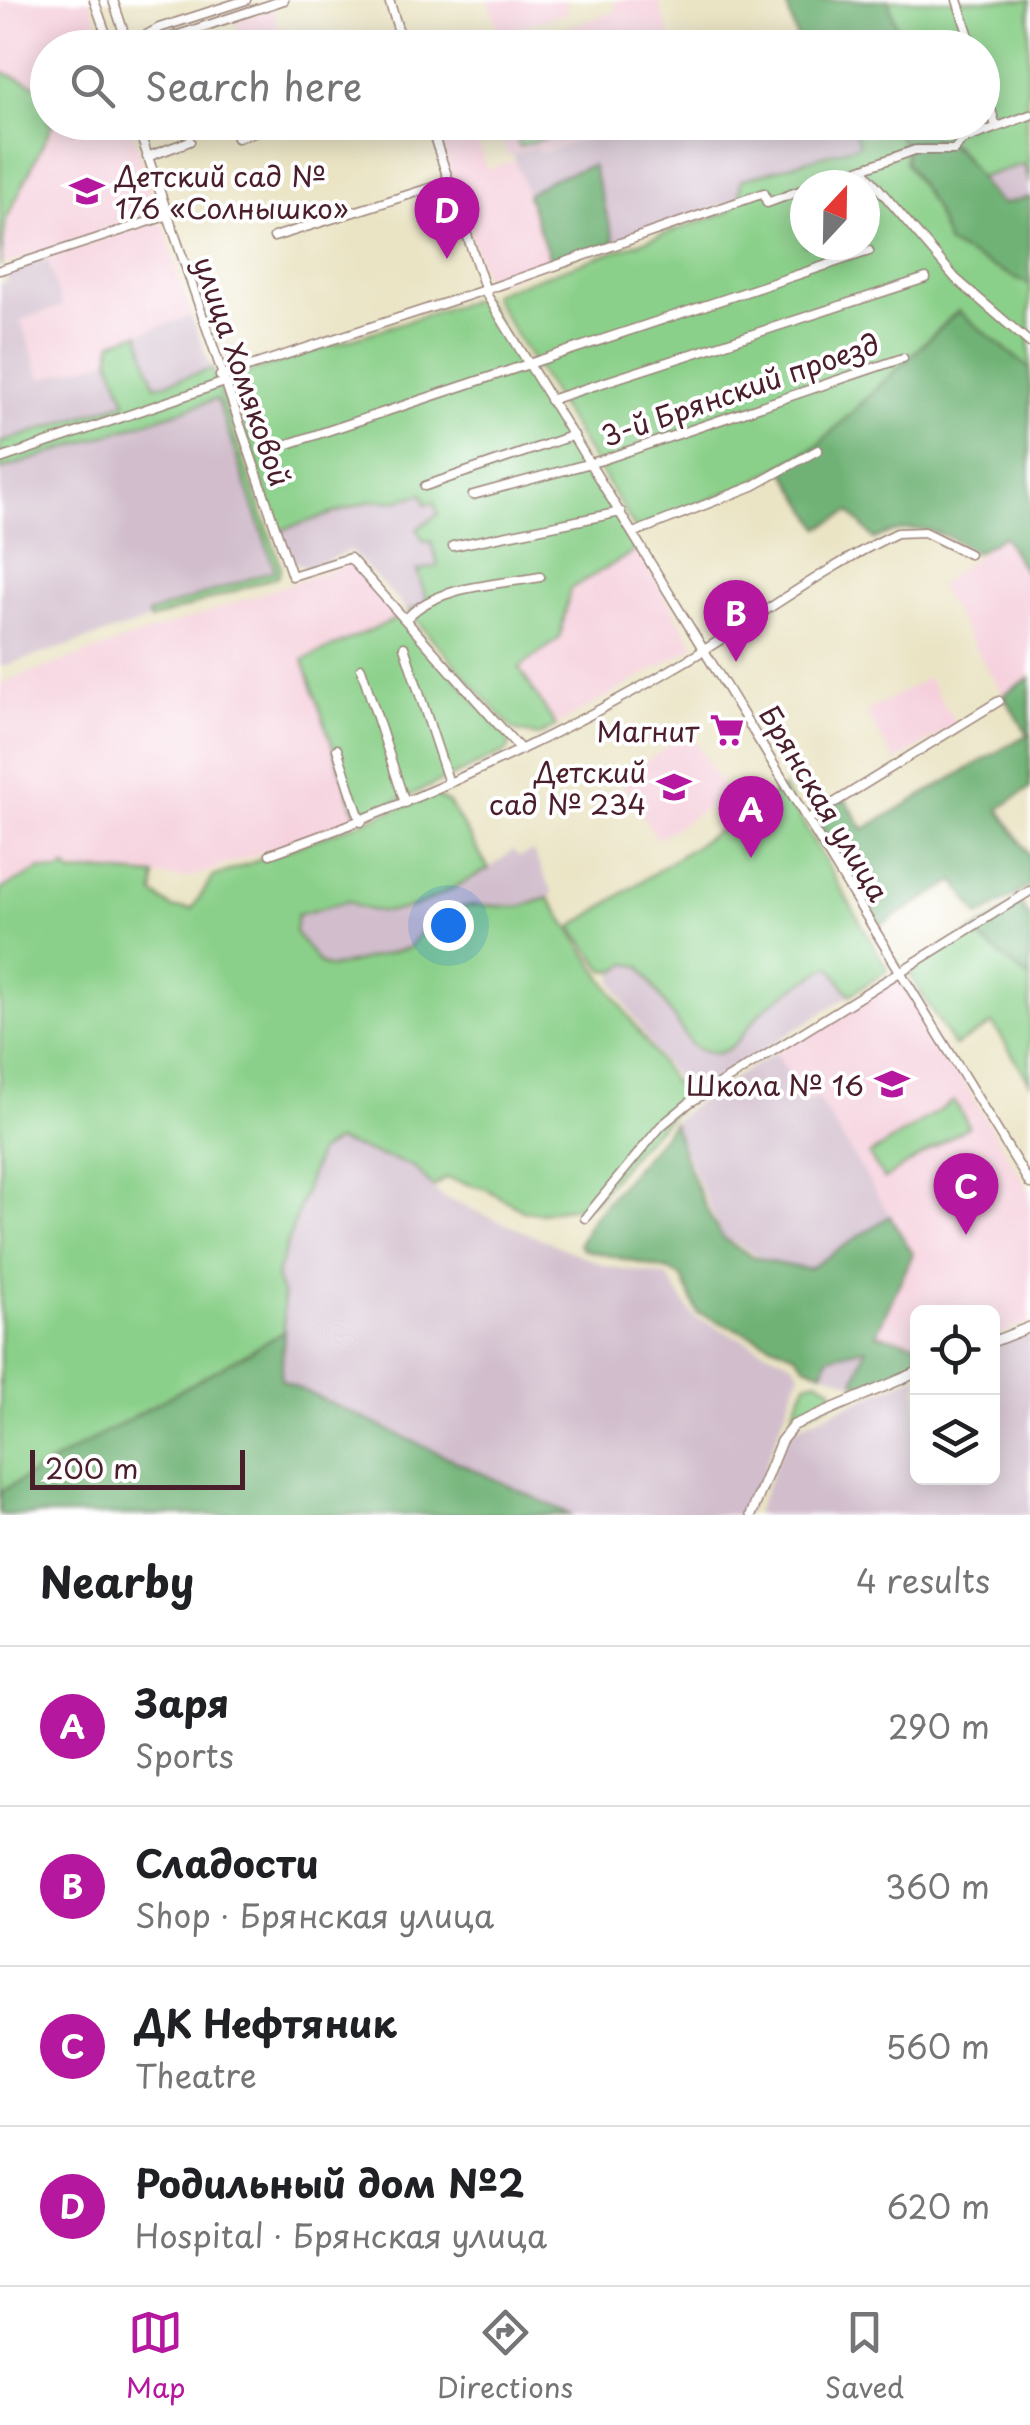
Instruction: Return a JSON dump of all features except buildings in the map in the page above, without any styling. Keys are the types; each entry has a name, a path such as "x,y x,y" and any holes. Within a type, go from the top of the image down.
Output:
{"street":[{"path":"94,0 105,30"},
{"path":"113,0 121,30"},
{"path":"155,30 246,0"},
{"path":"193,30 284,0"},
{"path":"389,0 398,30"},
{"path":"957,0 967,30"},
{"path":"1000,125 1030,115"},
{"name":"улица Хомяковой","path":"142,140 221,379 292,576 350,558 408,617"},
{"name":"Брянская улица","path":"434,140 484,290 1030,1184"},
{"path":"859,170 914,150 954,150 962,140"},
{"path":"148,157 190,141"},
{"path":"862,169 956,279 1030,342"},
{"path":"274,237 449,182"},
{"path":"0,458 764,192 767,203 790,195"},
{"path":"0,270 166,216"},
{"path":"270,450 842,260"},
{"path":"550,400 926,278"},
{"name":"3-й Брянский проезд","path":"473,495 591,463 903,358"},
{"path":"425,486 574,435"},
{"path":"633,533 752,486 818,450"},
{"path":"452,546 621,512"},
{"path":"270,854 361,822 521,750 704,649 897,533 924,532 969,554"},
{"path":"521,750 408,617 418,607 454,592 540,577"},
{"path":"404,648 449,784"},
{"path":"360,668 405,803"},
{"path":"808,819 1000,701"},
{"path":"337,749 361,822"},
{"path":"585,1218 661,1126 689,1103 1030,891"},
{"path":"1000,1339 1030,1327"},
{"path":"752,1515 781,1441 794,1426 910,1375"}],"shaded area":[{"path":"0,0 90,0 100,30 30,30 30,83 0,71"},
{"path":"488,0 565,0 568,12 512,30 499,30"},
{"path":"658,0 668,30 558,30 615,12 614,2"},
{"path":"272,9 280,30 239,30 236,20"},
{"name":"Детский сад № 176 «Солнышко»","path":"45,140 135,140 157,212 4,265 1,241 6,220"},
{"path":"440,140 477,140 487,169 515,160 551,263 492,284 486,282"},
{"path":"502,140 582,140 540,154 536,147 507,156"},
{"path":"582,140 857,140 859,145 741,180 740,199 615,242 592,165 549,180 527,195 513,154 536,147 541,154"},
{"path":"1025,164 1030,197 1008,206 985,191 978,178"},
{"path":"158,222 164,225 191,316 113,342 110,359 41,379 21,319 61,305 47,258"},
{"path":"47,258 62,306 21,320 41,379 110,359 126,401 0,443 0,284 7,281 5,271"},
{"path":"191,316 211,368 154,387 139,333"},
{"path":"217,399 275,570 149,614 150,620 0,667 0,470"},
{"path":"423,494 434,502 438,514 431,540 438,566 429,604 408,611 350,550 308,569 294,561 279,531 371,501 373,504"},
{"path":"1003,535 1030,580 1030,677 1003,695 938,586"},
{"path":"637,550 695,646 556,726 518,668 560,638 570,589"},
{"path":"352,563 402,616 303,660 353,808 362,817 189,878 41,869 0,890 0,683"},
{"path":"928,678 956,724 895,762 866,712"},
{"name":"Детский сад № 234","path":"689,732 728,795 657,839 619,779"},
{"path":"513,850 519,857 533,851 553,893 549,898 519,907 473,905 431,919 409,948 330,968 319,963 295,932 296,915 348,901 363,911 489,869"},
{"path":"626,964 640,966 711,1053 727,1052 764,1008 830,966 850,995 690,1096 655,1052 613,982 615,971"},
{"path":"893,978 903,982 1030,1192 1030,1322 1000,1334 1000,1305 910,1305 910,1341 876,1334 913,1254 816,1097 806,1103 775,1052"},
{"path":"775,1052 806,1102 817,1097 890,1216 809,1269 774,1264 722,1236 673,1123 690,1107"},
{"path":"336,1141 413,1166 442,1197 606,1266 667,1276 694,1317 793,1363 800,1372 747,1515 572,1515 280,1380 283,1296 276,1277 319,1152"},
{"path":"1030,1331 1030,1515 755,1515 785,1442 796,1427 910,1379 910,1485 1000,1485 1000,1343"},
{"path":"866,1348 854,1383 823,1372 828,1357"}],"green space":[{"path":"785,0 888,0 898,30 795,30"},
{"path":"888,0 1030,0 1026,125 1030,184 1024,164 978,178 955,145 942,140 1000,140 1000,30 898,30"},
{"path":"0,71 30,83 30,140 45,140 6,220 0,267"},
{"path":"517,140 540,140 519,147"},
{"path":"857,140 901,140 906,147 905,162 933,206 948,244 1030,285 1030,369 958,311 818,445 749,484 636,530 492,296 728,212 740,199 741,180 859,145"},
{"path":"901,140 941,140 964,157 1002,204 1030,197 1030,285 948,244 933,206 905,162 906,147"},
{"path":"592,165 615,242 551,263 527,195 549,180"},
{"path":"482,297 637,550 570,589 560,638 519,668 556,726 538,736 513,730 408,611 428,604 417,571 438,566 431,541 424,542 417,529 438,514 434,502 426,504 423,494 395,501 371,501 279,531 227,379"},
{"path":"958,311 1030,369 1030,580 1003,536 975,553 926,530 901,530 874,539 850,512 820,528 782,467 818,445"},
{"path":"139,333 155,386 212,369 281,567 278,576 150,620 148,614 275,570 217,399 0,470 0,443 126,402 110,359 112,342"},
{"path":"402,616 510,740 508,751 362,817 354,809 303,660"},
{"path":"1030,677 1030,788 999,809 1030,856 1030,886 979,917 955,881 880,925 818,824 820,814 845,799 864,829 1028,734 1003,695"},
{"path":"783,788 888,970 850,995 830,966 768,1006 727,1050 706,1052 692,1046 640,966 627,964 615,971 604,970 572,927"},
{"path":"434,795 449,803 489,869 401,910 383,912 348,901 297,915 295,932 319,963 330,968 409,948 431,919 445,910 473,905 519,907 549,898 681,1094 677,1110 638,1147 593,1203 541,1213 525,1211 486,1189 446,1178 433,1187 413,1166 336,1141 318,1153 276,1277 283,1296 284,1332 0,1492 0,890 41,869 58,872 66,867 72,874 97,871 155,876 154,894 172,908 192,909 213,877"},
{"path":"1020,903 1030,918 1030,979 972,932"},
{"path":"972,932 1030,979 1030,1082 993,1024 954,1046 910,975 916,965"},
{"path":"954,1101 969,1126 884,1179 869,1155"},
{"path":"673,1123 717,1228 732,1245 752,1256 809,1269 890,1216 913,1254 876,1334 910,1341 910,1370 877,1384 854,1383 866,1348 828,1357 823,1372 805,1365 796,1354 698,1313 682,1278 669,1270 582,1249 579,1244 591,1220"},
{"path":"284,1332 281,1380 572,1515 0,1515 0,1492"},
{"path":"818,1380 831,1387 836,1400 803,1414 793,1412 806,1383"}],"place":[{"name":"Детский сад № 176 «Солнышко»","path":"87,191"},
{"name":"Родильный дом №2","path":"447,259"},
{"name":"Сладости","path":"736,662"},
{"name":"Магнит","path":"727,730"},
{"name":"Детский сад № 234","path":"674,787"},
{"name":"Заря","path":"751,858"},
{"name":"Школа № 16","path":"892,1084"},
{"name":"ДК Нефтяник","path":"966,1235"}]}
